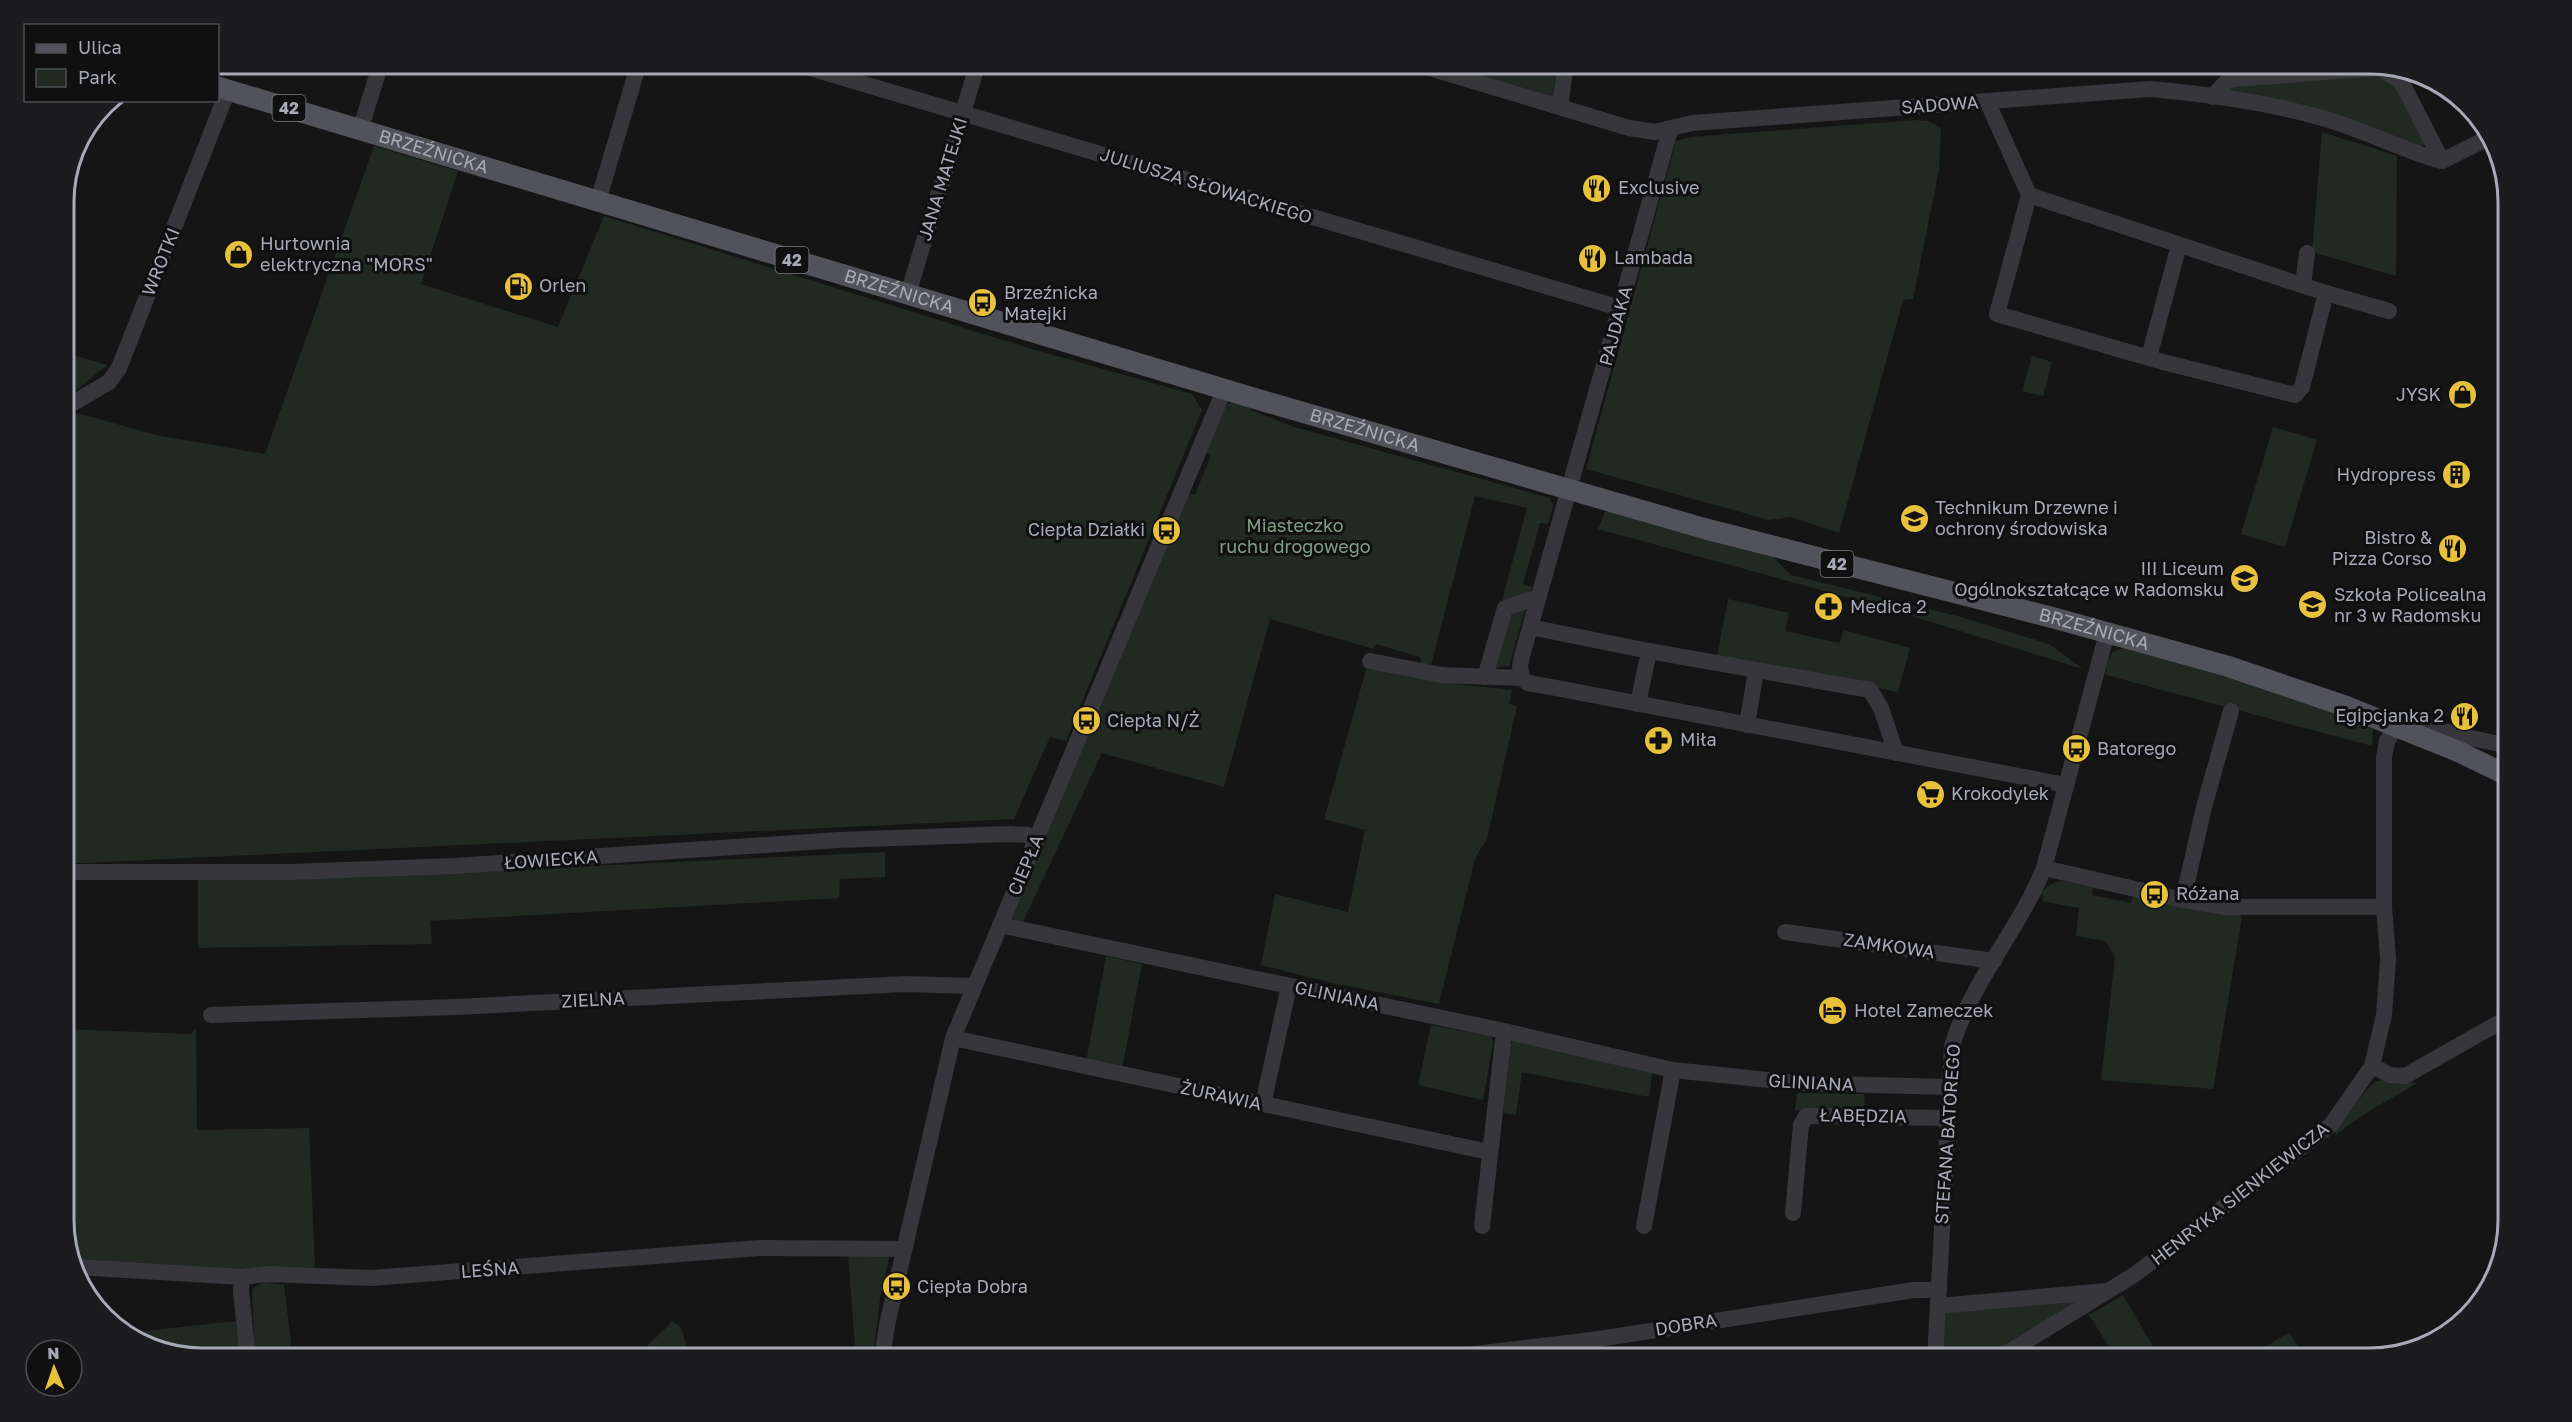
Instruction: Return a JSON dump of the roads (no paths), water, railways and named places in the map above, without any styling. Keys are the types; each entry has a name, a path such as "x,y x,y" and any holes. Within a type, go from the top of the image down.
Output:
{"main road":[{"name":"BRZEŹNICKA","path":"223,88 908,294 1570,488 1822,560 2227,666 2345,706 2457,751 2498,771"}],"street":[{"path":"360,130 378,74"},
{"path":"598,201 636,74"},
{"name":"JULIUSZA SŁOWACKIEGO","path":"830,74 1620,308"},
{"name":"JANA MATEJKI","path":"908,294 975,74"},
{"name":"SADOWA","path":"1450,74 1629,128 1655,132 1670,130 1680,124 2150,89 2212,97 2320,117 2442,161"},
{"path":"1560,107 1564,74"},
{"path":"2212,97 2226,82 2233,79 2299,74"},
{"path":"2392,76 2401,81 2442,161 2483,141"},
{"path":"1987,101 2029,195 1997,314 2295,395 2302,387 2326,293"},
{"name":"WROTKI","path":"74,403 109,382 119,368 218,102"},
{"name":"PAJDAKA","path":"1570,488 1670,130"},
{"path":"2029,195 2326,293 2389,311"},
{"path":"2149,357 2179,245"},
{"path":"2303,285 2307,253"},
{"name":"CIEPŁA","path":"884,1348 904,1249 953,1038 1225,388"},
{"path":"1522,678 1520,666 1570,488"},
{"path":"1485,676 1505,608 1539,597"},
{"path":"1530,627 1874,692 1896,753"},
{"name":"STEFANA BATOREGO","path":"1938,1298 1952,1046 1957,1029 2044,868 2107,633"},
{"path":"1638,704 1649,651"},
{"path":"1370,661 1442,675 1522,678 1528,683 2066,785"},
{"path":"1747,724 1756,670"},
{"path":"2183,900 2204,807 2231,711"},
{"path":"2498,744 2457,735 2402,717 2385,747 2384,907 2387,993 2381,1035 2372,1066 2390,1075 2405,1076 2498,1023"},
{"name":"ŁOWIECKA","path":"74,872 290,872 542,861 838,840 1009,834 1029,835 1037,839"},
{"path":"2044,868 2183,900 2225,907 2384,907"},
{"name":"GLINIANA","path":"1000,925 1504,1031 1673,1070 1797,1083 1949,1087"},
{"name":"ZAMKOWA","path":"1785,932 1994,961"},
{"name":"ZIELNA","path":"211,1015 455,1007 892,984 974,986"},
{"path":"1263,1104 1289,986"},
{"path":"1482,1226 1504,1031"},
{"name":"ŻURAWIA","path":"953,1038 1489,1152"},
{"name":"HENRYKA SIENKIEWICZA","path":"2015,1348 2134,1275 2331,1125 2345,1109 2372,1066"},
{"path":"1644,1226 1673,1070"},
{"name":"ŁABĘDZIA","path":"1792,1213 1802,1125 1806,1116 1947,1118"},
{"name":"LEŚNA","path":"83,1267 242,1277 267,1274 371,1278 759,1248 877,1246 904,1249"},
{"path":"242,1277 247,1348"},
{"name":"DOBRA","path":"1539,1348 1914,1290 1938,1298"},
{"name":"HENRYKA SIENKIEWICZA","path":"1938,1298 2110,1290"},
{"path":"1936,1348 1938,1298"}],"place":[{"name":"Exclusive","path":"1597,188"},
{"name":"Hurtownia elektryczna \"MORS\"","path":"239,254"},
{"name":"Lambada","path":"1593,258"},
{"name":"Orlen","path":"518,286"},
{"name":"Brzeźnicka Matejki","path":"983,303"},
{"name":"JYSK","path":"2462,395"},
{"name":"Hydropress","path":"2457,475"},
{"name":"Technikum Drzewne i ochrony środowiska","path":"1914,518"},
{"name":"Ciepła Działki","path":"1166,530"},
{"name":"Bistro & Pizza Corso","path":"2453,548"},
{"name":"III Liceum Ogólnokształcące w Radomsku","path":"2245,579"},
{"name":"Szkoła Policealna nr 3 w Radomsku","path":"2313,605"},
{"name":"Medica 2","path":"1829,607"},
{"name":"Egipcjanka 2","path":"2465,716"},
{"name":"Ciepła N/Ż","path":"1086,721"},
{"name":"Miła","path":"1659,740"},
{"name":"Batorego","path":"2076,749"},
{"name":"Krokodylek","path":"1930,794"},
{"name":"Różana","path":"2155,894"},
{"name":"Hotel Zameczek","path":"1833,1011"},
{"name":"Ciepła Dobra","path":"896,1287"}],"park label":[{"name":"Miasteczko ruchu drogowego","path":"1295,536"}]}
